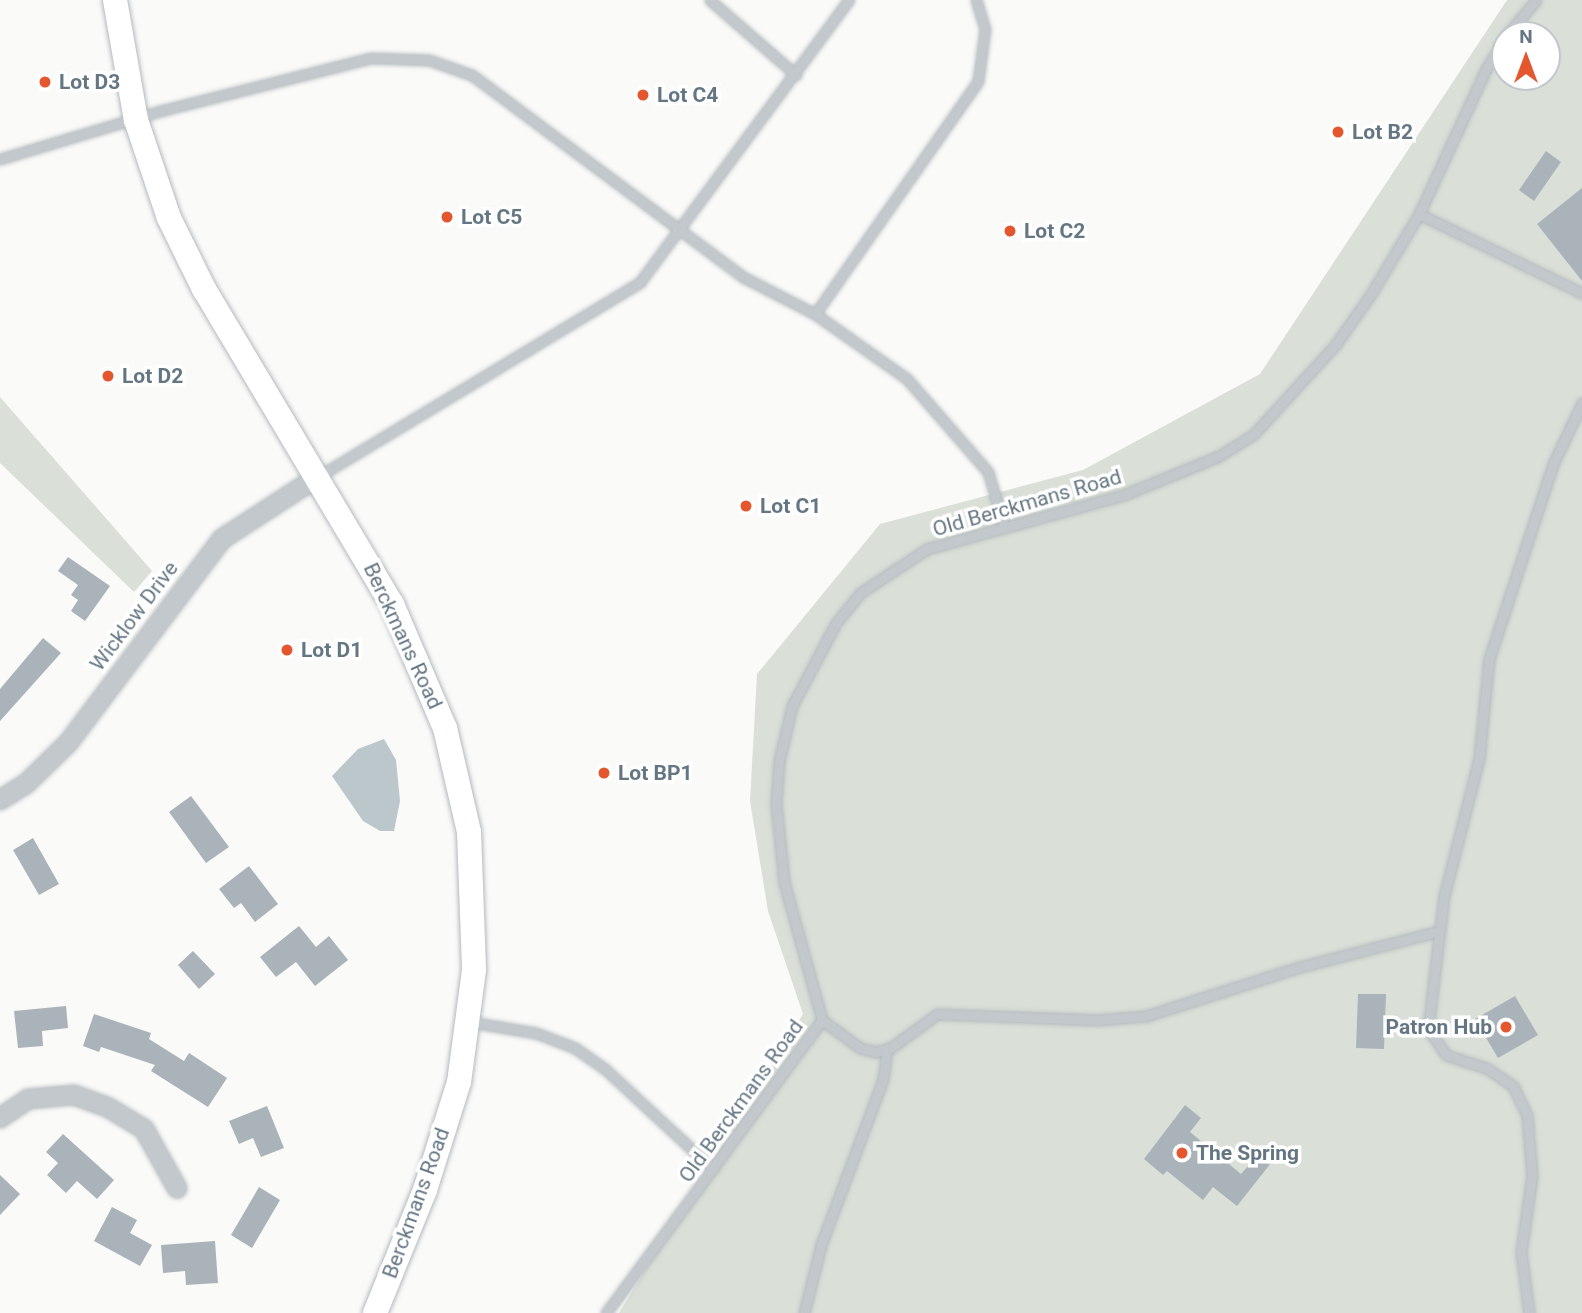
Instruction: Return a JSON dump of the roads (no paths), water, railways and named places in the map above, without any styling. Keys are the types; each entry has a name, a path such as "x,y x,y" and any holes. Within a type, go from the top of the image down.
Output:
{"main road":[{"name":"Berckmans Road","path":"115,0 136,120 155,184 186,254 392,604 444,728 469,832 474,970 470,1022 458,1082 425,1190 375,1313"}],"street":[{"name":"Wicklow Drive","path":"0,800 26,784 69,742 222,539 319,476"},
{"path":"0,1118 28,1099 74,1095 109,1108 144,1129 177,1188"}],"lane":[{"path":"710,0 796,75"},
{"path":"319,476 602,308 640,282 681,231 849,0"},
{"path":"815,314 978,81 985,29 976,0"},
{"name":"Old Berckmans Road","path":"1518,21 1536,0"},
{"path":"0,159 371,58 429,60 471,75 506,98 743,277 815,314 875,352 938,413 988,472 1004,526"},
{"name":"Old Berckmans Road","path":"606,1313 822,1020 785,882 776,803 779,761 792,706 811,664 860,593 927,549 1158,482 1219,456 1253,435 1336,344 1419,214 1491,61"},
{"path":"1419,214 1582,293"},
{"path":"1529,1313 1521,1252 1532,1177 1527,1115 1513,1086 1486,1068 1446,1055 1430,1037 1439,931 1479,759 1489,659 1501,612 1553,464 1582,403"},
{"path":"822,1020 860,1048 876,1052 887,1049 937,1014 1098,1020 1146,1016 1296,968 1439,931"},
{"path":"470,1022 536,1033 576,1048 605,1069 713,1168"},
{"path":"804,1313 821,1245 883,1079 887,1049"}],"place":[{"name":"Lot D3","path":"45,82"},
{"name":"Lot C4","path":"643,95"},
{"name":"Lot B2","path":"1338,132"},
{"name":"Lot C5","path":"447,217"},
{"name":"Lot C2","path":"1010,231"},
{"name":"Lot D2","path":"108,376"},
{"name":"Lot C1","path":"746,506"},
{"name":"Lot D1","path":"287,650"},
{"name":"Lot BP1","path":"604,773"},
{"name":"Patron Hub","path":"1506,1027"},
{"name":"The Spring","path":"1182,1153"}]}
